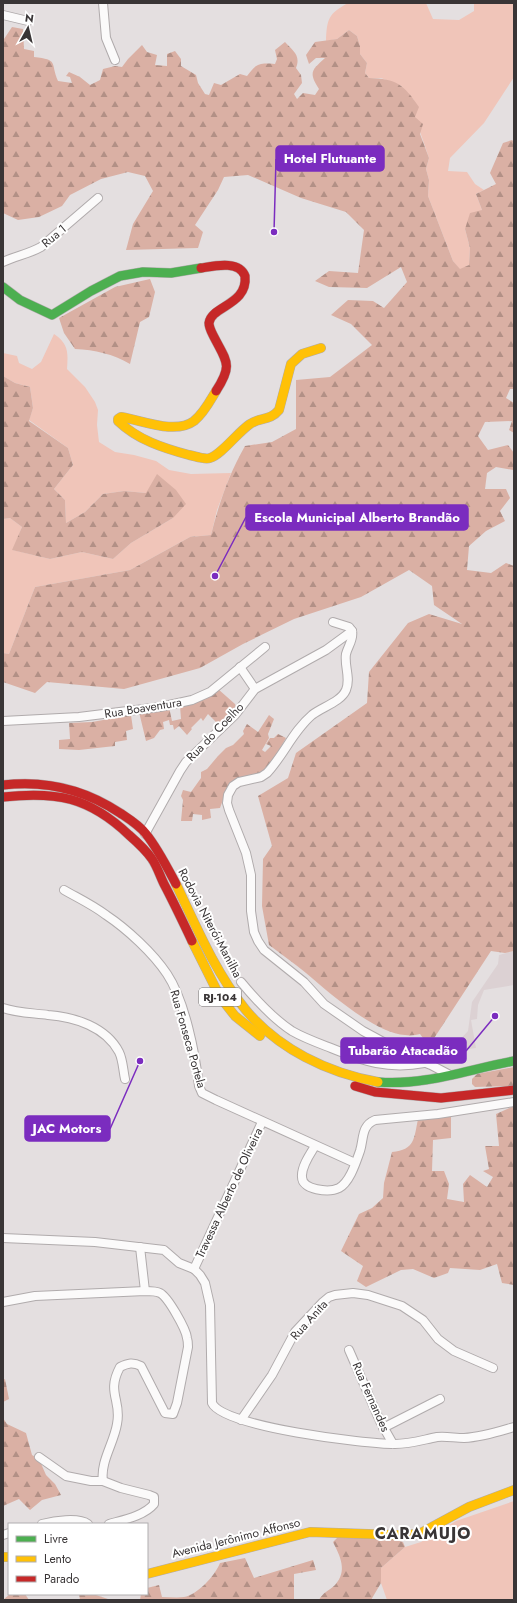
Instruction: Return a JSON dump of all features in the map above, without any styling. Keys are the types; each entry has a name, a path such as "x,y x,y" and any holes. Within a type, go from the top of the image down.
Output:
{"main road":[{"path":"3,287 20,300 52,314 115,278 131,273 151,272 172,274 226,265 237,267 243,271 245,276 244,285 241,292 233,303 220,308 213,314 209,322 209,329 223,354 227,365 224,378 203,411 190,424 182,426 162,426 126,417 121,417 118,419 121,425 146,441 203,458 210,458 218,453 237,434 251,423 274,416 279,410 291,364 302,354 321,348"},
{"name":"Rodovia Niterói-Manilha","path":"3,785 44,784 72,789 93,796 112,807 146,834 163,860 220,972 244,1009 264,1029 309,1060 330,1069 364,1080 397,1082 450,1075 514,1061"},
{"name":"Rodovia Niterói-Manilha","path":"3,796 26,793 64,796 76,800 102,811 137,841 152,859 220,997 235,1016 282,1054 314,1072 375,1092 441,1098 514,1090"},
{"path":"472,1070 467,1076 468,1083 471,1089 480,1094"},
{"name":"Avenida Jerônimo Affonso","path":"148,1574 310,1532 397,1535 419,1534 469,1507 514,1490"}],"street":[{"path":"103,3 106,38 115,60"},
{"path":"3,15 28,21"},
{"name":"Rua 1","path":"3,262 18,255 32,252 40,247 98,198"},
{"path":"333,622 342,623 349,626 353,635 346,654 348,676 346,691 340,698 323,706 304,722 267,773 261,777 239,782 233,786 228,795 227,803 229,810 246,853 251,875 254,932 264,950 304,982 324,1004 380,1041 450,1075"},
{"name":"Rua do Coelho","path":"146,834 186,762 235,715 255,689 326,650 352,630"},
{"name":"Rua Boaventura","path":"3,721 79,717 160,707 192,700 210,692 265,647"},
{"path":"240,667 255,689"},
{"name":"Rua Fonseca Portela","path":"64,890 116,922 144,948 167,975 178,995 187,1026 202,1092 262,1122 355,1163"},
{"path":"241,982 282,1024 310,1040 362,1060 389,1066 409,1066 424,1062"},
{"path":"3,1008 24,1013 50,1015 76,1020 94,1027 115,1046 121,1059 125,1079"},
{"path":"315,1146 302,1171 301,1178 305,1184 315,1189 330,1190 339,1188 350,1174 360,1150 365,1128 369,1123 375,1120 450,1113 514,1102"},
{"name":"Travessa Alberto de Oliveira","path":"241,1420 220,1411 213,1406 212,1403 210,1305 205,1283 194,1269 262,1122"},
{"path":"3,1238 94,1242 164,1250 179,1263 194,1269"},
{"path":"140,1248 145,1291"},
{"path":"3,1302 35,1296 145,1291 162,1293 167,1299 187,1338 188,1347 177,1403 173,1414 165,1413 141,1366 134,1363 128,1363 120,1367 114,1381 113,1389 119,1412 115,1436 102,1474 103,1481"},
{"name":"Rua Anita","path":"241,1420 272,1375 295,1332 323,1302 329,1297 335,1295 353,1293 368,1295 402,1306 423,1320 438,1339 454,1351 493,1368"},
{"name":"Rua Fernandes","path":"349,1350 383,1428 393,1444"},
{"path":"383,1428 440,1399"},
{"path":"241,1420 325,1437 393,1444 410,1443 437,1437 462,1438 485,1436 514,1427"},
{"path":"39,1457 66,1476 91,1481 103,1481 106,1484 154,1497 154,1504 139,1514 112,1523"},
{"path":"50,1523 76,1520 85,1523"}],"shaded area":[{"path":"348,3 426,3 433,19 459,20 474,11 474,3 514,3 514,77 484,123 450,158 448,171 467,172 475,184 484,190 476,194 482,210 465,229 470,248 469,265 460,270 453,261 428,196 429,180 426,169 429,158 415,117 414,100 401,86 381,78 369,78 365,73 367,63 360,54 360,46 357,36 349,30 337,39 326,41 327,27 330,18 336,10"},
{"path":"54,334 65,345 68,358 67,369 85,387 95,402 98,410 97,425 99,442 115,452 156,461 169,470 191,474 231,473 217,510 211,535 190,537 130,570 35,587 9,654 3,653 3,519 10,518 22,527 13,550 50,559 82,552 113,559 131,543 173,518 146,493 124,491 103,494 85,512 66,523 65,500 54,489 73,465 68,448 29,420 33,408 30,387 15,383 3,376 3,353 17,356 19,363 32,369 41,362"},
{"path":"514,951 514,985 484,990 478,1005 477,1019 471,1020 476,1048 453,1051 455,1045 468,1031 472,1002 498,964 499,955"},
{"path":"514,1501 514,1600 387,1600 381,1583 381,1568 405,1547 421,1542 456,1521"}],"green space":[{"path":"12,27 23,29 24,49 34,51 34,57 47,59 52,63 58,81 72,83 70,77 66,76 69,72 80,77 90,85 100,80 103,69 115,66 122,67 142,45 147,52 157,55 155,65 167,66 167,54 175,51 181,59 181,66 196,75 198,83 205,94 209,95 214,83 221,85 240,74 247,76 256,66 275,64 277,59 275,50 285,42 297,56 298,60 296,68 301,75 302,83 294,94 297,99 303,93 315,95 319,89 313,79 313,72 325,58 316,58 309,64 306,55 315,42 337,39 349,30 357,36 360,46 360,54 367,63 365,73 369,78 386,80 398,84 404,88 419,107 415,117 423,124 420,134 429,158 426,169 429,180 428,196 453,261 460,269 469,265 470,248 465,229 470,213 482,210 476,194 496,184 490,173 503,143 512,140 514,142 514,389 510,389 506,398 514,403 514,433 509,430 512,421 485,422 478,436 488,450 508,445 514,453 514,469 496,467 487,473 485,489 506,489 510,498 500,511 505,521 486,531 469,546 467,570 491,573 506,563 514,566 514,951 505,953 491,951 429,1046 420,1034 409,1035 393,1033 380,1028 367,1020 339,1001 301,969 269,945 262,906 263,859 272,846 258,796 288,778 296,753 367,703 369,672 408,623 429,614 462,624 434,605 432,586 409,570 361,597 294,619 243,644 200,668 124,689 47,682 35,693 3,682 3,653 9,654 35,587 130,570 190,537 211,535 225,489 245,446 272,442 296,429 296,380 330,377 372,345 351,324 331,315 348,300 373,301 384,308 407,282 401,267 367,288 329,287 315,281 329,271 358,273 364,230 346,212 301,198 248,175 224,177 218,190 195,225 203,232 198,248 126,250 133,224 153,191 145,176 128,172 101,179 70,195 62,206 39,217 18,220 3,213 3,39"},
{"path":"150,279 155,292 149,317 140,322 130,364 104,353 75,349 64,333 59,318 115,287"},
{"path":"3,376 15,383 30,387 33,408 29,421 68,448 73,465 54,489 65,500 66,523 85,512 103,494 124,491 146,493 157,474 176,490 186,504 173,518 131,543 113,559 82,552 50,559 12,550 22,527 10,518 3,519"},
{"path":"218,689 235,704 237,709 220,726 208,714 203,721 201,718 191,728 192,729 187,735 179,726 174,730 173,725 170,725 169,720 163,722 164,729 160,730 154,738 146,741 139,712 169,707 172,721 181,719 180,706"},
{"path":"131,715 133,729 126,731 127,740 115,742 115,746 79,750 59,749 59,740 70,739 69,723 92,722"},
{"path":"269,715 274,719 268,734 269,738 262,750 265,752 271,746 266,744 270,738 274,738 278,734 286,738 275,757 265,769 225,794 220,808 210,809 211,818 202,820 202,815 193,814 192,821 181,821 183,800 181,796 183,790 191,792 201,778 201,772 207,769 226,748 233,745 244,734 243,731 247,724 258,732"},
{"path":"514,1067 514,1086 475,1087 472,1084 472,1079 477,1074"},
{"path":"514,1106 514,1285 502,1283 497,1264 480,1270 450,1268 448,1273 434,1278 413,1269 401,1270 366,1287 357,1281 363,1266 341,1251 359,1214 372,1208 383,1198 384,1183 392,1152 400,1151 409,1146 414,1137 418,1119 451,1115 451,1138 433,1140 432,1171 444,1171 449,1184 447,1199 464,1202 463,1184 470,1175 487,1187 493,1177 483,1171 489,1169 485,1146 499,1146 496,1114"},
{"path":"5,1379 9,1399 3,1402 3,1380"},
{"path":"3,1418 7,1424 26,1433 32,1455 39,1459 46,1475 55,1484 61,1495 42,1500 30,1510 19,1499 3,1506"},
{"path":"339,1536 381,1536 403,1542 405,1547 381,1568 381,1583 371,1600 319,1600 324,1593 335,1585 341,1574 342,1564 333,1542"},
{"path":"245,1558 254,1578 313,1560 316,1570 294,1574 294,1600 140,1600 141,1595 148,1595 148,1588 159,1585 162,1597 184,1597 194,1593 210,1579 220,1563"},
{"path":"9,1595 26,1595 29,1600 3,1600"},
{"path":"79,1595 96,1595 108,1599 108,1600 80,1600"}],"traffic: fast":[{"path":"3,287 20,300 52,315 91,291 120,276 143,272 171,273 201,268"},
{"path":"378,1082 413,1082 514,1061"}],"traffic: slow":[{"path":"216,391 201,414 194,421 186,425 168,427 121,417 118,421 142,438 160,446 200,458 210,458 219,453 250,424 257,420 272,416 276,413 279,410 291,364 302,354 321,348"},
{"path":"176,884 224,980 245,1009 258,1023 288,1047 305,1057 341,1072 378,1082"},
{"path":"192,941 220,997 235,1016 260,1036"},
{"path":"148,1574 310,1532 397,1535 419,1534 469,1507 514,1490"},
{"path":"3,1557 8,1557"}],"traffic: jam":[{"path":"201,268 219,265 232,266 242,271 245,276 244,286 241,293 211,317 209,323 225,358 226,364 225,375 216,391"},
{"path":"3,785 49,785 78,792 106,805 130,820 143,831 158,852 176,884"},
{"path":"3,797 22,795 56,796 86,805 100,812 114,822 141,846 152,859 192,941"},
{"path":"355,1086 375,1092 441,1098 514,1090"}],"place":[{"name":"Hotel Flutuante","path":"274,232"},
{"name":"Escola Municipal Alberto Brandão","path":"215,576"},
{"name":"Tubarão Atacadão","path":"495,1016"},
{"name":"JAC Motors","path":"140,1061"}],"district":[{"name":"CARAMUJO","path":"423,1533"}]}
